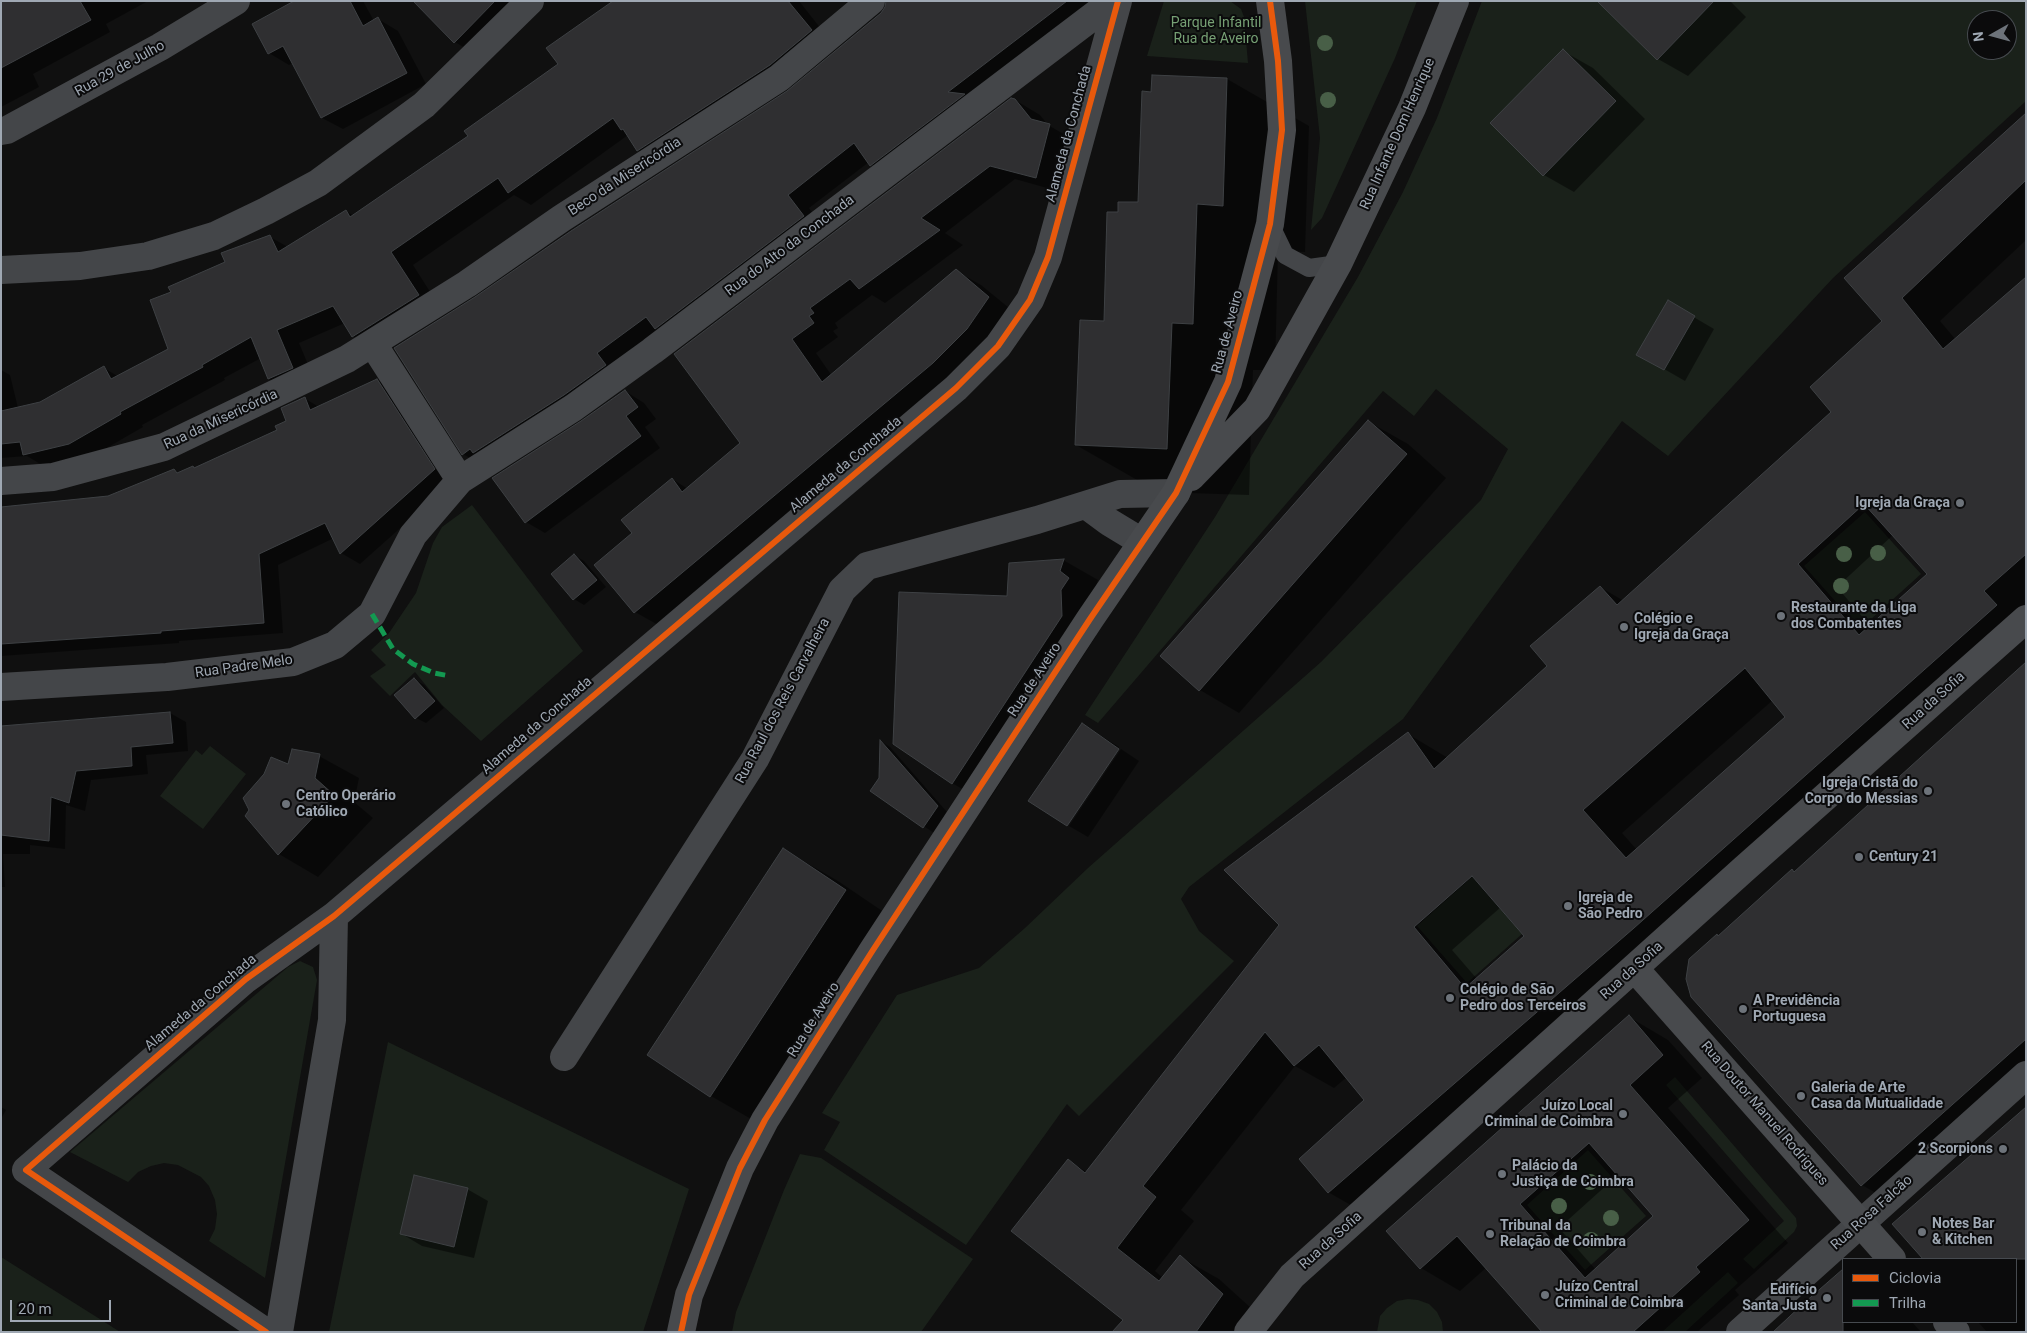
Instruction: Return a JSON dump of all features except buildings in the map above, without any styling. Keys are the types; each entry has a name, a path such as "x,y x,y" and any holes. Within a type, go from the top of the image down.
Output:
{"street":[{"name":"Rua 29 de Julho","path":"1,131 7,130 160,47 236,1"},
{"path":"1,270 80,266 148,256 214,236 266,211 318,183 424,105 530,1"},
{"name":"Beco da Misericórdia","path":"372,344 467,284 562,218 779,78 871,1"},
{"name":"Rua do Alto da Conchada","path":"460,480 573,408 652,351 1113,1"},
{"name":"Alameda da Conchada","path":"266,1332 26,1170 246,979 334,916 956,388 998,346 1030,300 1048,257 1118,1"},
{"name":"Rua de Aveiro","path":"681,1332 689,1295 740,1168 765,1120 1079,635 1176,492 1228,382 1270,224 1282,130 1278,62 1270,1"},
{"name":"Rua Infante Dom Henrique","path":"1338,264 1412,108 1455,1"},
{"name":"Rua de Aveiro","path":"1176,492 1257,409 1338,264"},
{"path":"372,344 460,480"},
{"name":"Rua da Misericórdia","path":"1,481 53,477 164,447 347,359 372,344"},
{"name":"Rua Padre Melo","path":"1,687 167,677 293,662 335,645 372,614 414,535 460,480"},
{"name":"Rua Raul dos Reis Carvalheira","path":"564,1057 755,759 842,590 867,566 1027,523 1120,494 1176,492"},
{"path":"1086,505 1109,522 1142,542"},
{"name":"Rua da Sofia","path":"1248,1332 1292,1276 1744,869 2026,619"},
{"path":"279,1332 332,1020 334,916"},
{"name":"Rua Doutor Manuel Rodrigues","path":"1635,969 1891,1258"},
{"name":"Rua Rosa Falcão","path":"1740,1332 2026,1075"}],"lane":[{"path":"1270,224 1285,254 1309,268 1338,264"}],"green space":[{"name":"Parque Infantil Rua de Aveiro","path":"1164,1 1230,1 1241,9 1244,17 1248,63 1147,56"},
{"path":"1305,1 1417,1 1395,58 1322,218 1311,230 1320,138"},
{"path":"1482,1 2026,1 2026,101 1833,278 1668,456 1622,421 1403,719 1189,887 1181,899 1199,931 1234,961 1079,1116 1067,1104 966,1245 824,1150 840,1122 822,1113 897,995 979,968 1025,928 1088,868 1321,662 1481,500 1508,449 1436,389 1414,416 1383,391 1098,723 1085,715 1215,517 1358,277 1403,192 1437,118"},
{"path":"472,505 583,651 481,741 442,705 415,672 390,696 370,676 386,665 371,650 389,633 416,593 433,543 442,527"},
{"path":"1865,512 1921,574 1860,629 1804,566"},
{"path":"210,746 246,774 203,829 160,796 196,750 202,755"},
{"path":"1472,877 1522,934 1467,983 1417,926"},
{"path":"300,961 313,967 317,980 265,1278 209,1241 215,1229 217,1214 215,1200 209,1186 201,1177 178,1165 164,1163 138,1172 128,1182 70,1152 288,967"},
{"path":"388,1042 689,1189 643,1332 329,1332"},
{"path":"1675,1077 1796,1218 1797,1226 1794,1232 1754,1269 1743,1259 1784,1221 1666,1085"},
{"path":"1588,1150 1646,1216 1585,1270 1527,1205"},
{"path":"800,1154 821,1158 973,1259 921,1332 732,1332 736,1312"},
{"path":"1,1257 103,1321 120,1332 1,1332"},
{"path":"1728,1272 1738,1283 1685,1332 1662,1332"},
{"path":"1408,1299 1429,1304 1437,1312 1442,1322 1443,1332 1377,1332 1380,1316 1387,1308 1397,1301"}],"marked path":[{"path":"372,614 393,649 413,664 434,673 450,676"}],"cycle path":[{"path":"266,1332 26,1170 246,979 334,916 956,388 998,346 1030,300 1048,257 1118,1"},
{"path":"681,1332 689,1295 740,1168 765,1120 873,950 1090,619 1176,493 1228,382 1270,224 1282,130 1278,61 1270,1"}],"place":[{"name":"Igreja da Graça","path":"1960,503"},
{"name":"Restaurante da Liga dos Combatentes","path":"1781,616"},
{"name":"Colégio e Igreja da Graça","path":"1624,627"},
{"name":"Igreja Cristã do Corpo do Messias","path":"1928,791"},
{"name":"Centro Operário Católico","path":"286,804"},
{"name":"Century 21","path":"1859,857"},
{"name":"Igreja de São Pedro","path":"1568,906"},
{"name":"Colégio de São Pedro dos Terceiros","path":"1450,998"},
{"name":"A Previdência Portuguesa","path":"1743,1009"},
{"name":"Galeria de Arte Casa da Mutualidade","path":"1801,1096"},
{"name":"Juízo Local Criminal de Coimbra","path":"1623,1114"},
{"name":"2 Scorpions","path":"2003,1149"},
{"name":"Palácio da Justiça de Coimbra","path":"1502,1174"},
{"name":"Notes Bar & Kitchen","path":"1922,1232"},
{"name":"Tribunal da Relação de Coimbra","path":"1490,1234"},
{"name":"Juízo Central Criminal de Coimbra","path":"1545,1295"},
{"name":"Edifício Santa Justa","path":"1827,1298"}]}
